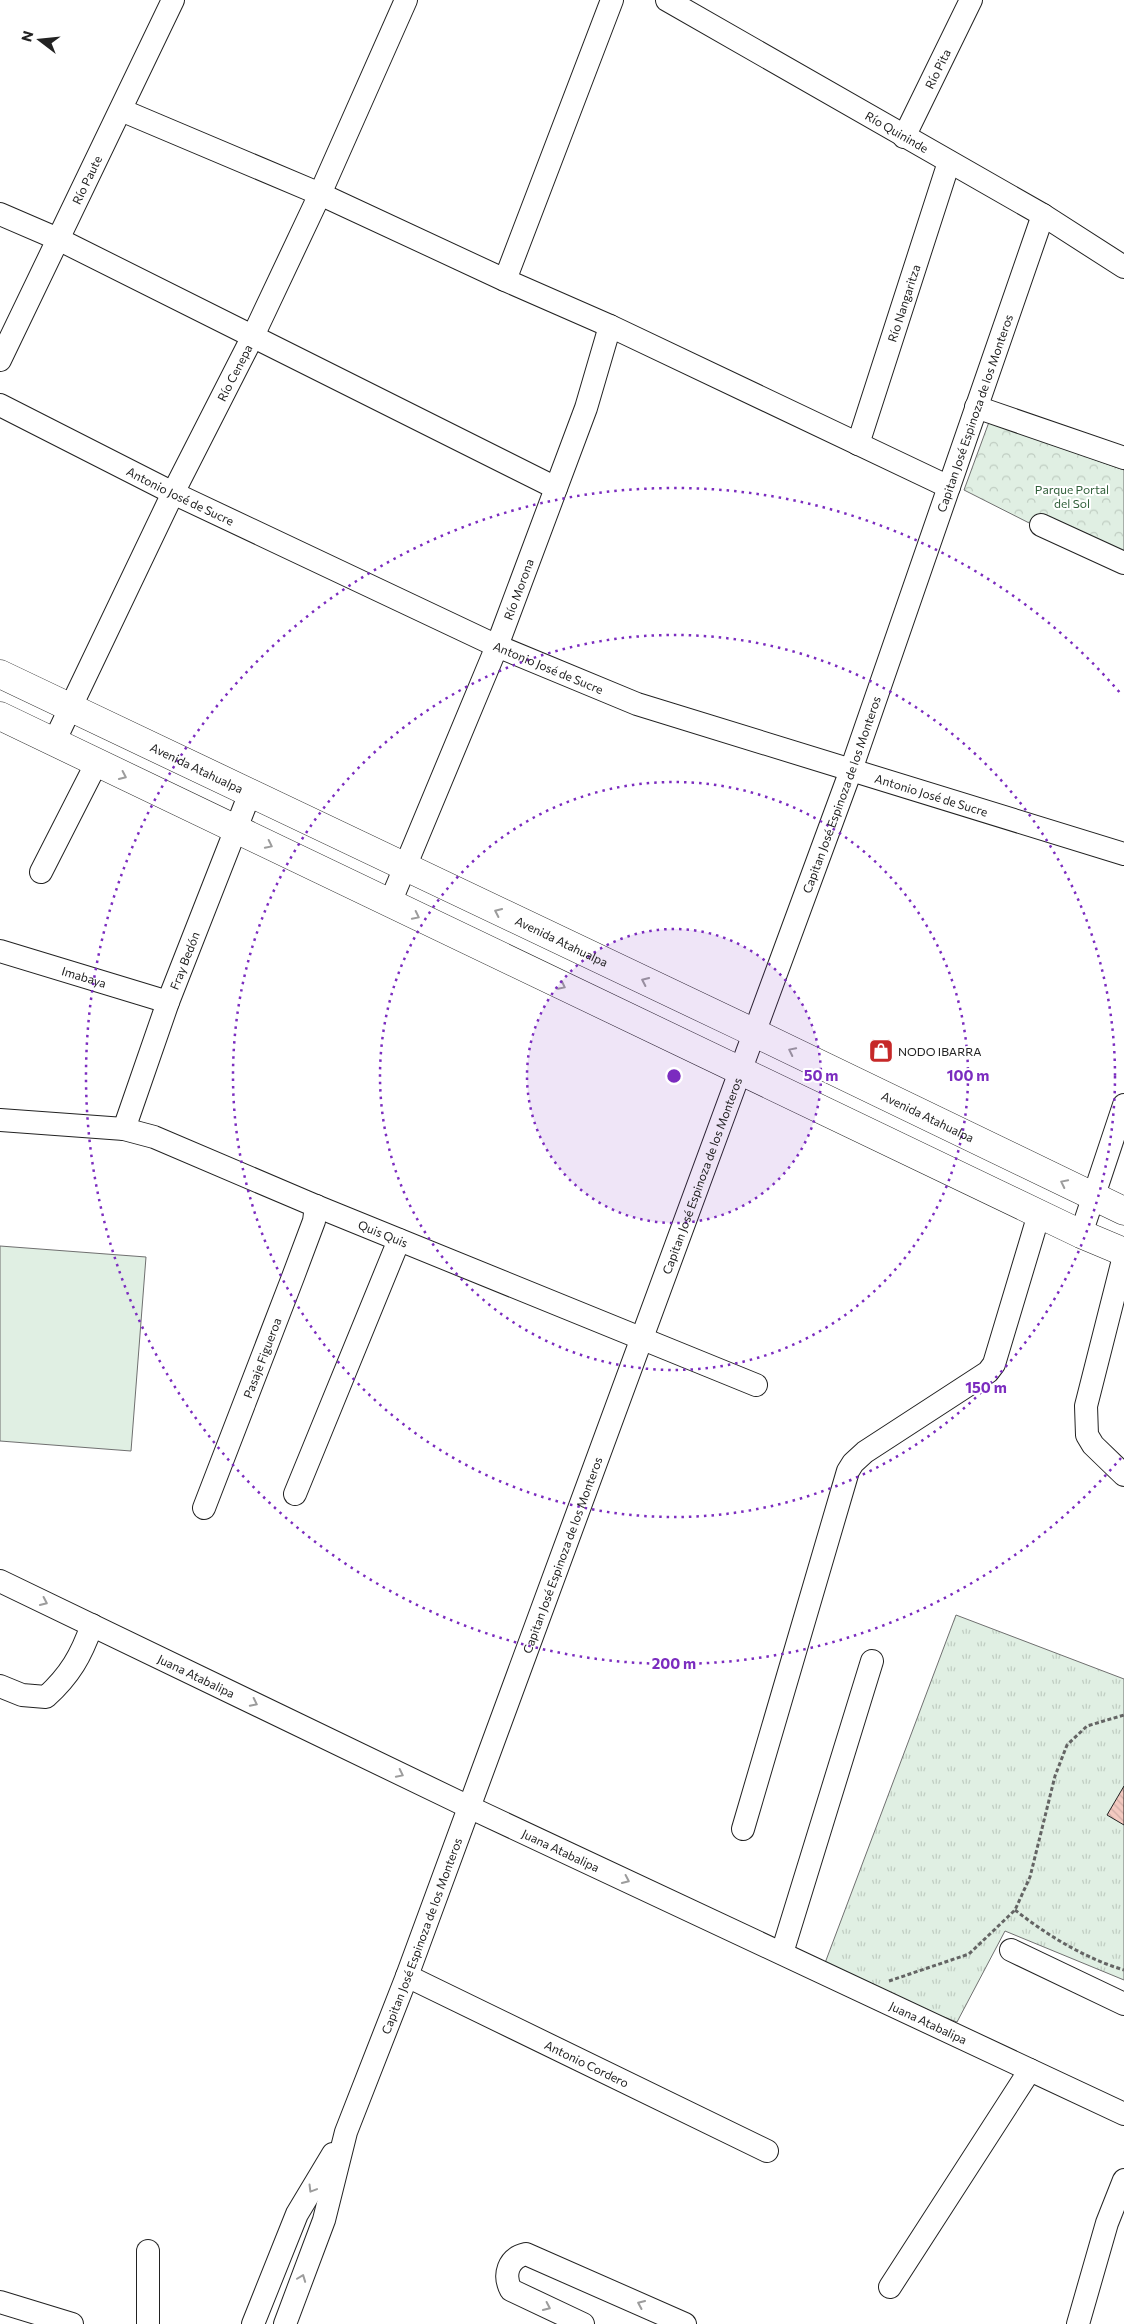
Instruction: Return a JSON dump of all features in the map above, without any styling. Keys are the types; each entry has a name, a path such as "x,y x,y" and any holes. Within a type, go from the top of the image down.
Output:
{"main road":[{"name":"Avenida Atahualpa","path":"0,674 755,1033 1124,1211"},
{"path":"0,716 96,764 1124,1254"}],"street":[{"name":"Río Paute","path":"0,360 173,0"},
{"name":"Río Cenepa","path":"54,742 173,493 253,336 320,194 406,0"},
{"path":"505,280 612,0"},
{"name":"Río Quininde","path":"667,0 1043,215 1124,267"},
{"name":"Río Pita","path":"904,137 968,1"},
{"path":"120,110 320,194 505,280 610,326 948,487"},
{"name":"Río Nangaritza","path":"858,444 949,162"},
{"path":"0,214 58,239 556,488"},
{"name":"Capitan José Espinoza de los Monteros","path":"285,2324 324,2220 346,2132 407,1976 851,770 1043,215"},
{"name":"Río Morona","path":"390,903 497,646 586,408 610,326"},
{"name":"Antonio José de Sucre","path":"0,406 173,493 497,646 636,704 1124,854"},
{"path":"976,407 1124,458"},
{"path":"1041,525 1124,563"},
{"path":"41,872 96,764"},
{"name":"Fray Bedón","path":"124,1129 168,1002 250,793"},
{"name":"Imabaya","path":"0,951 168,1002"},
{"path":"1081,1234 1124,1105"},
{"name":"Quis Quis","path":"0,1120 124,1129 154,1137 316,1206 756,1385"},
{"name":"Pasaje Figueroa","path":"204,1508 314,1221 316,1206"},
{"path":"743,1829 848,1471 852,1463 865,1452 988,1372 994,1364 1039,1214"},
{"path":"295,1494 399,1240"},
{"path":"1124,1254 1086,1406 1087,1435 1093,1446 1124,1476"},
{"name":"Juana Atabalipa","path":"0,1581 469,1807 1124,2114"},
{"path":"0,1686 22,1695 46,1697 66,1678 84,1648 92,1625"},
{"path":"782,1953 872,1661"},
{"path":"1011,1950 1124,2004"},
{"name":"Antonio Cordero","path":"407,1976 767,2151"},
{"path":"890,2287 1030,2070"},
{"name":"Capitan José Espinoza de los Monteros","path":"253,2324 297,2214 346,2132"},
{"path":"1078,2324 1107,2223 1124,2180"},
{"path":"148,2251 148,2324"},
{"path":"574,2322 512,2290 507,2282 510,2262 526,2254 685,2324"},
{"path":"0,2302 72,2324"}],"path":[{"path":"862,1990 968,1954 990,1936 1015,1910 1030,1877 1055,1776 1067,1745 1088,1726 1124,1716"},
{"path":"1015,1910 1037,1927 1068,1945 1096,1960 1124,1970"}],"green space":[{"name":"Parque Portal del Sol","path":"989,422 1124,470 1124,558 1043,530 964,490"},
{"path":"0,1246 146,1257 131,1451 0,1441"},
{"path":"956,1615 1124,1679 1124,1980 1005,1931 957,2022 822,1971"}],"building":[{"path":"1124,1786 1124,1825 1107,1815"}],"place":[{"name":"NODO IBARRA","path":"881,1051"}]}
